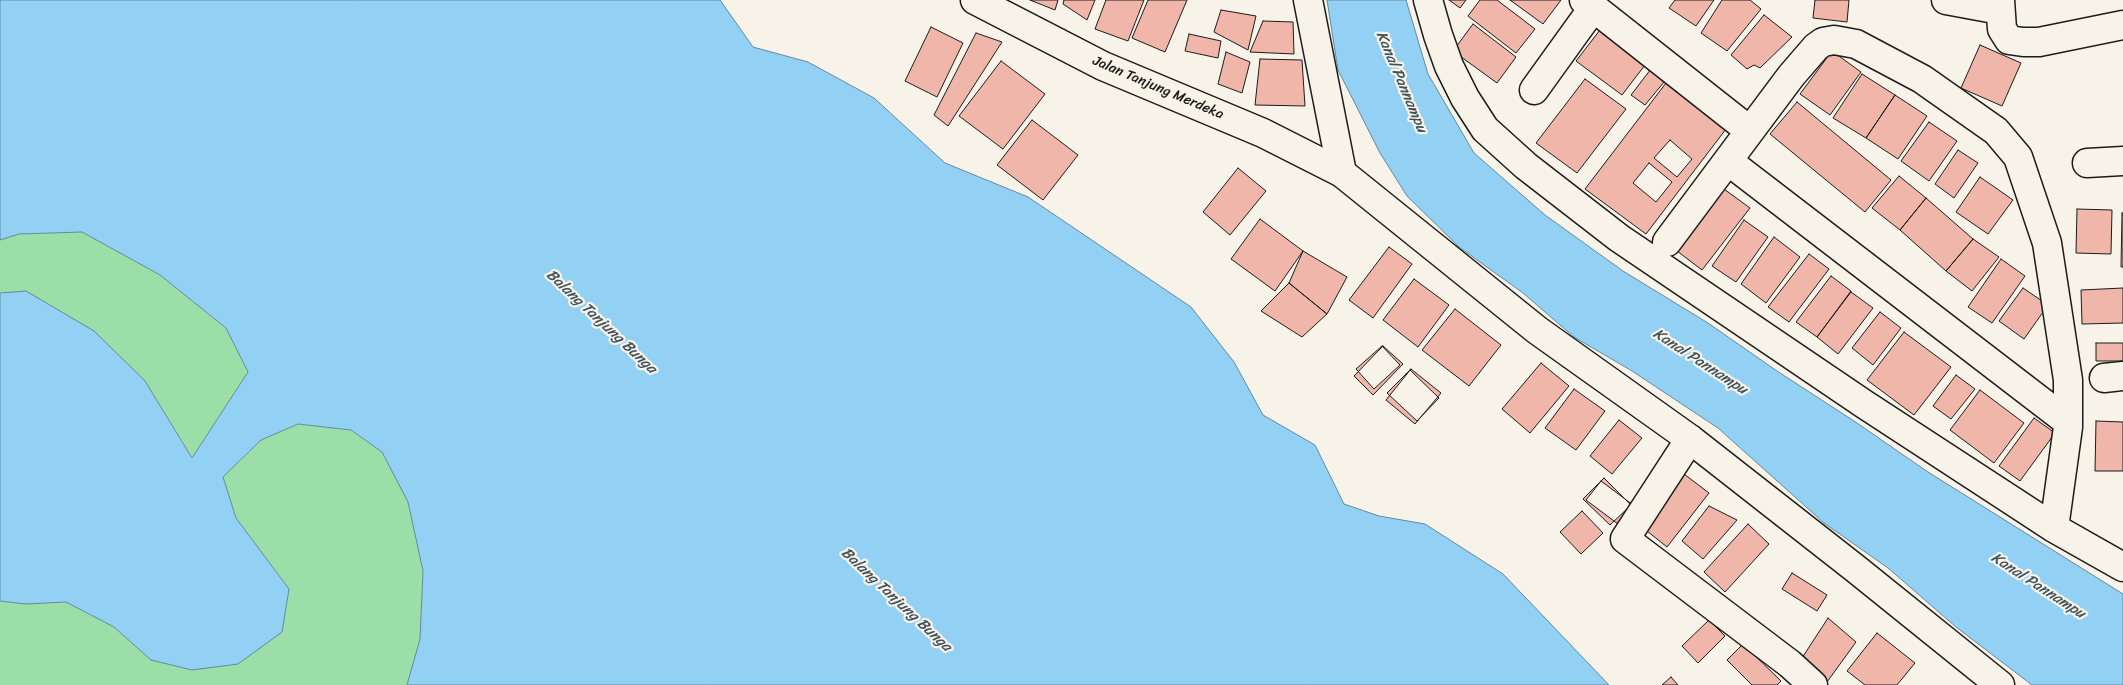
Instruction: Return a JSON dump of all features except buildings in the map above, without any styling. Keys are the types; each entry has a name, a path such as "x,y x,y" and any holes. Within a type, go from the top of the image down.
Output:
{"street":[{"path":"1308,0 1342,173"},
{"path":"1428,0 1446,58 1465,98 1485,129 1526,166 1619,238 1864,404 2054,528 2123,567"},
{"path":"1946,0 2000,5 2002,28 2009,40 2023,42 2039,42 2123,25"},
{"name":"Jalan Tanjung Merdeka","path":"991,4 1103,66 1263,133 1342,173 1537,330 1690,439 1849,563 2000,685"},
{"path":"1534,90 1588,4 1750,132"},
{"path":"1667,242 1816,46 1834,40 1856,44 1922,78 1996,132 2018,157 2047,243 2068,380 2068,422 2054,528"},
{"path":"1728,161 2068,422"},
{"path":"2087,163 2123,161"},
{"path":"1690,439 1625,539 1790,664 1813,685"}],"green space":[{"path":"82,232 160,275 226,328 248,372 192,458 145,381 26,291 0,293 0,240 19,234"},
{"path":"298,424 351,430 383,452 408,502 423,571 420,639 407,685 0,685 0,601 26,604 66,602 114,627 151,660 289,589 236,518 223,477 261,440"}],"water":[{"name":"Balang Tanjung Bunga","path":"0,0 720,0 753,47 808,62 874,98 945,163 1028,197 1191,307 1234,362 1263,415 1315,445 1344,504 1379,516 1425,524 1503,574 1609,685 407,685 420,639 423,571 408,502 382,452 351,430 298,424 261,440 223,477 236,518 289,589 282,632 238,664 192,670 151,660 114,627 66,602 26,604 0,601 0,293 26,291 94,331 145,381 192,458 248,372 226,328 160,275 82,232 19,234 0,240"},
{"name":"Kanal Pannampu","path":"1327,0 1406,0 1428,74 1474,153 1545,215 1623,271 1708,323 1928,472 2123,594 2123,685 2032,685 1956,627 1888,568 1824,523 1718,428 1632,371 1574,337 1523,293 1459,247 1407,196 1380,153 1338,70"}]}
